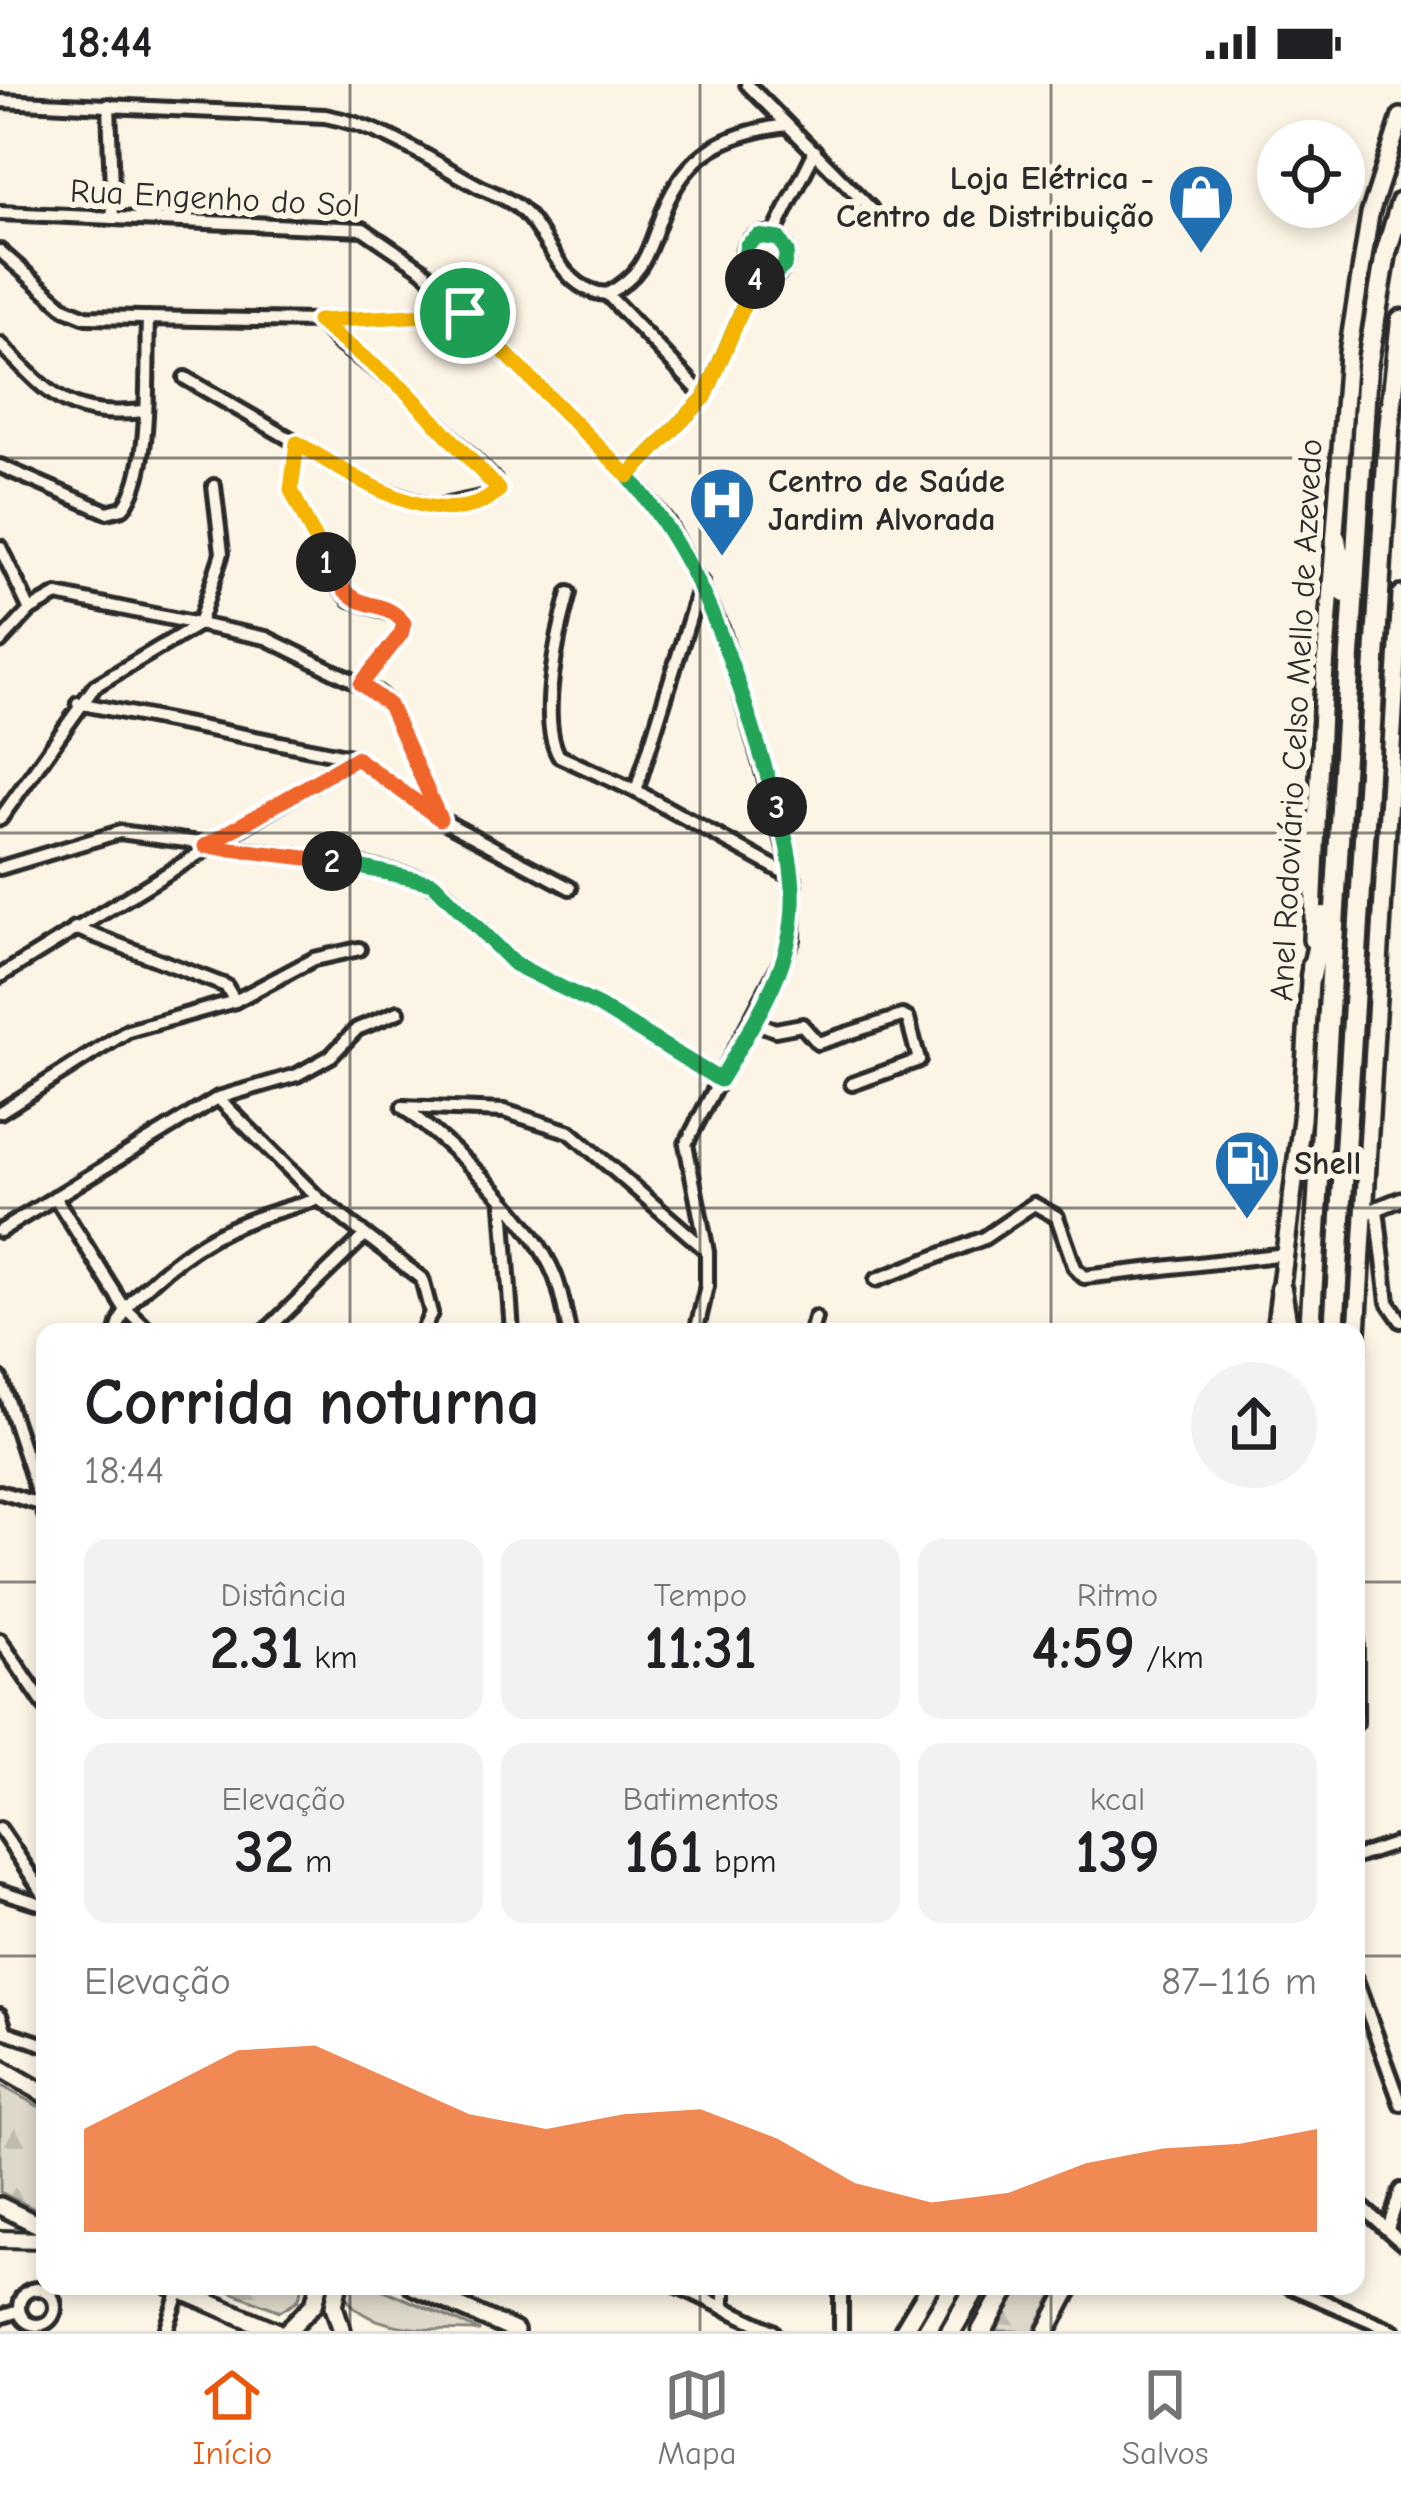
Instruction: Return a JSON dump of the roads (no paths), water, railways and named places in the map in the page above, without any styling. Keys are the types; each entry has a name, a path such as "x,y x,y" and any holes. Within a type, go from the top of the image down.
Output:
{"highway":[{"name":"Anel Rodoviário Celso Mello de Azevedo","path":"1311,1323 1367,367 1401,203"},
{"path":"1335,1323 1401,320"},
{"path":"1387,490 1401,425"},
{"path":"1336,538 1351,628"},
{"path":"1311,976 1336,865"},
{"path":"1281,1289 1287,1323"},
{"path":"951,2331 972,2295"},
{"path":"982,2331 1003,2295"}],"main road":[{"name":"Anel Rodoviário Celso Mello de Azevedo","path":"1276,1323 1302,1119 1322,710 1348,353 1370,214 1401,117"},
{"path":"1359,1323 1371,1211 1401,595"},
{"path":"0,2068 36,2089"},
{"path":"0,2206 36,2224"},
{"path":"0,2239 36,2240"},
{"path":"192,2295 276,2331"},
{"path":"286,2331 314,2304 316,2295"},
{"path":"336,2295 334,2306 342,2331"},
{"path":"433,2295 515,2331"},
{"path":"903,2331 925,2295"},
{"path":"1047,2331 1066,2295"}],"street":[{"path":"747,84 871,209"},
{"path":"2,96 325,116 360,122 408,142 523,210 567,273 586,289 607,294 705,397"},
{"path":"109,105 112,218"},
{"path":"607,294 646,260 664,209 709,149 737,132 787,125"},
{"path":"772,236 815,151"},
{"name":"Rua Engenho do Sol","path":"0,213 363,230 406,254 628,476 667,522 722,630 794,878 793,939 685,1151 707,1252 707,1286 699,1323"},
{"path":"758,236 772,236 784,245 784,266 771,277 756,276 744,260 747,245 758,236"},
{"path":"0,251 66,309 86,317 318,321 465,313"},
{"path":"628,476 705,397 756,276"},
{"path":"0,466 115,512 134,490 148,318"},
{"path":"185,378 375,488 433,508 458,506 499,490 406,391 318,321"},
{"path":"0,344 35,385 62,404 108,415 144,411"},
{"path":"297,443 291,490 338,585 350,599 397,614 404,623 401,634 361,684"},
{"path":"0,819 78,703 109,674 199,624 222,554 214,486"},
{"path":"0,547 31,610"},
{"path":"636,791 700,583"},
{"path":"568,593 556,639 555,749 562,759 636,791 794,878"},
{"path":"0,642 31,610 57,595 266,638 361,684 389,705 440,819"},
{"path":"78,703 356,758 440,819 570,888"},
{"path":"0,976 205,846 356,758"},
{"path":"0,868 120,832 360,865 433,883 514,964 599,1006 720,1080"},
{"path":"75,928 226,986 235,1001"},
{"path":"0,1112 128,1031 235,1001 314,959 359,950"},
{"path":"0,1232 218,1098 297,1075 331,1056 357,1029 398,1012"},
{"path":"754,1022 775,1030 802,1025 818,1043 908,1019 919,1060 852,1084"},
{"path":"218,1098 319,1199 422,1279 430,1313 426,1323"},
{"path":"566,1323 549,1263 460,1154 403,1106 483,1108 571,1132 707,1252"},
{"path":"55,1197 124,1307 141,1323"},
{"path":"120,1323 124,1307 205,1238 253,1217 319,1199"},
{"path":"1401,1199 1371,1211 1388,1302 1401,1321"},
{"path":"503,1204 511,1323"},
{"path":"876,1280 984,1238 1034,1204 1058,1217 1075,1268 1084,1277 1286,1254"},
{"path":"274,1323 364,1236"},
{"path":"814,1323 815,1318"},
{"path":"0,1378 36,1489"},
{"path":"0,1492 36,1506"},
{"path":"0,1640 36,1693"},
{"path":"0,1829 36,1886"},
{"path":"1365,1854 1401,1842"},
{"path":"0,1891 36,1898"},
{"path":"1365,2005 1401,2104"},
{"path":"0,2014 6,2032 36,2042"},
{"path":"1388,2229 1401,2190"},
{"path":"1365,2210 1401,2242"},
{"path":"166,2331 174,2295"},
{"path":"697,2295 772,2331"},
{"path":"724,2295 724,2308"},
{"path":"841,2295 841,2331"},
{"path":"1310,2295 1394,2331"},
{"path":"0,2317 20,2312"}],"place":[{"name":"Loja Elétrica - Centro de Distribuição","path":"1201,256"},
{"name":"Centro de Saúde Jardim Alvorada","path":"722,559"},
{"name":"Shell","path":"1247,1222"}]}
